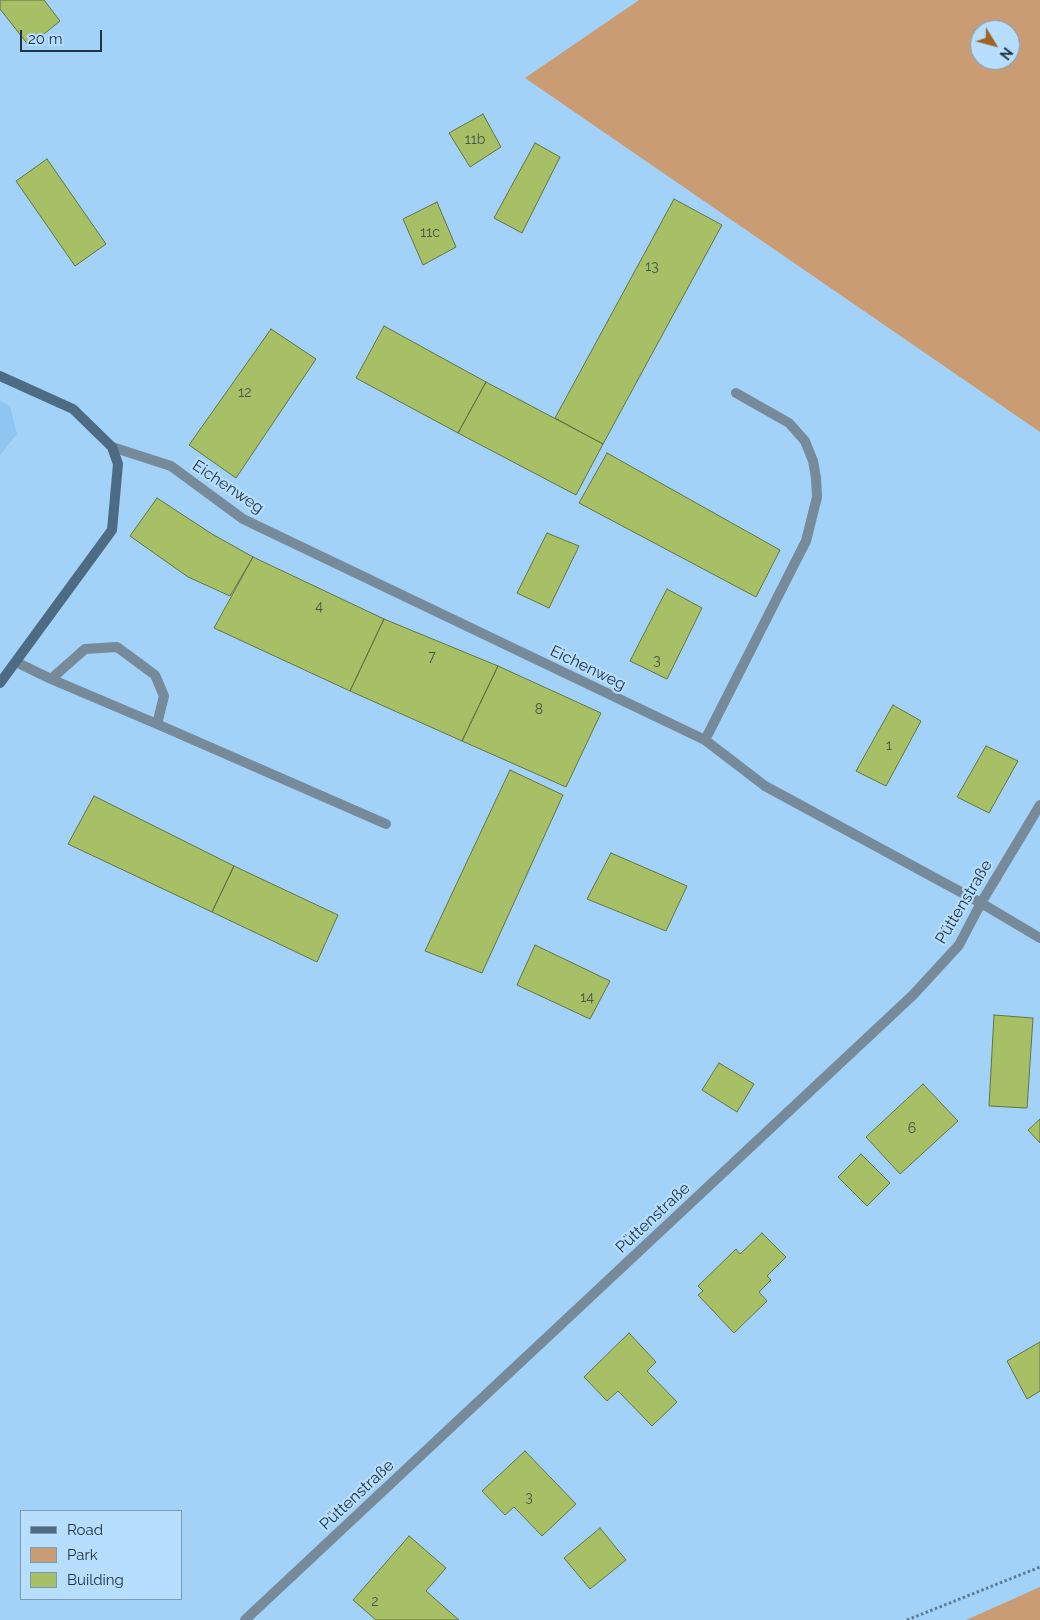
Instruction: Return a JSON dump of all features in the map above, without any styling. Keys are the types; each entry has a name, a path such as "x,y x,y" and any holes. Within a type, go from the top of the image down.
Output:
{"street":[{"path":"0,376 73,409 112,447 118,464 112,530 0,684"},
{"path":"705,740 806,541 816,497 816,478 813,461 805,441 789,423 736,393"},
{"name":"Eichenweg","path":"112,447 171,466 243,519 705,740 765,786 980,903 1040,938"},
{"path":"51,679 85,649 117,647 155,675 164,696 157,724"},
{"path":"16,662 51,679 386,824"},
{"name":"Püttenstraße","path":"245,1620 914,995 959,945 980,903 1040,805"}],"path":[{"path":"907,1620 1040,1567"}],"shaded area":[{"path":"0,401 10,406 17,434 0,455"}],"green space":[{"path":"639,0 1040,0 1040,432 525,78"},
{"path":"1040,1587 1040,1620 966,1620"}],"building":[{"path":"0,0 44,0 60,21 29,46 0,9"},
{"path":"483,114 501,147 470,167 449,133"},
{"path":"535,143 560,157 522,233 494,218"},
{"path":"47,159 106,244 75,266 16,181"},
{"path":"674,199 722,225 603,444 555,418"},
{"path":"437,202 456,247 423,265 403,219"},
{"path":"384,326 486,382 458,433 356,378"},
{"path":"271,329 316,359 236,478 189,445"},
{"path":"486,382 603,444 576,495 458,433"},
{"path":"607,453 780,550 756,597 579,503"},
{"path":"157,498 212,534 253,557 230,596 188,577 130,536"},
{"path":"547,533 579,546 549,608 517,593"},
{"path":"253,557 384,619 350,691 214,628"},
{"path":"667,589 702,608 667,679 630,661"},
{"path":"384,619 498,666 462,741 350,691"},
{"path":"498,666 601,713 566,787 462,741"},
{"path":"893,705 921,721 886,786 856,771"},
{"path":"986,746 1018,761 989,813 957,797"},
{"path":"510,770 563,795 482,973 425,951"},
{"path":"94,796 234,866 212,912 68,844"},
{"path":"611,853 687,886 666,931 587,899"},
{"path":"234,866 338,915 317,962 212,912"},
{"path":"535,945 610,981 590,1019 517,985"},
{"path":"994,1015 1033,1018 1027,1108 989,1106"},
{"path":"719,1063 754,1084 737,1112 702,1090"},
{"path":"923,1084 958,1121 900,1174 866,1137"},
{"path":"1040,1119 1040,1143 1028,1130"},
{"path":"861,1154 890,1183 867,1206 838,1177"},
{"path":"762,1233 786,1257 767,1276 771,1280 759,1292 767,1301 734,1333 698,1295 703,1291 698,1286 736,1249 740,1254"},
{"path":"629,1333 656,1362 647,1371 677,1402 652,1426 618,1391 607,1401 584,1377"},
{"path":"1040,1342 1040,1391 1027,1399 1007,1361"},
{"path":"525,1451 576,1504 542,1536 514,1507 505,1515 482,1491"},
{"path":"600,1528 626,1560 590,1589 564,1558"},
{"path":"409,1536 446,1568 426,1591 459,1620 376,1620 353,1600"}]}
